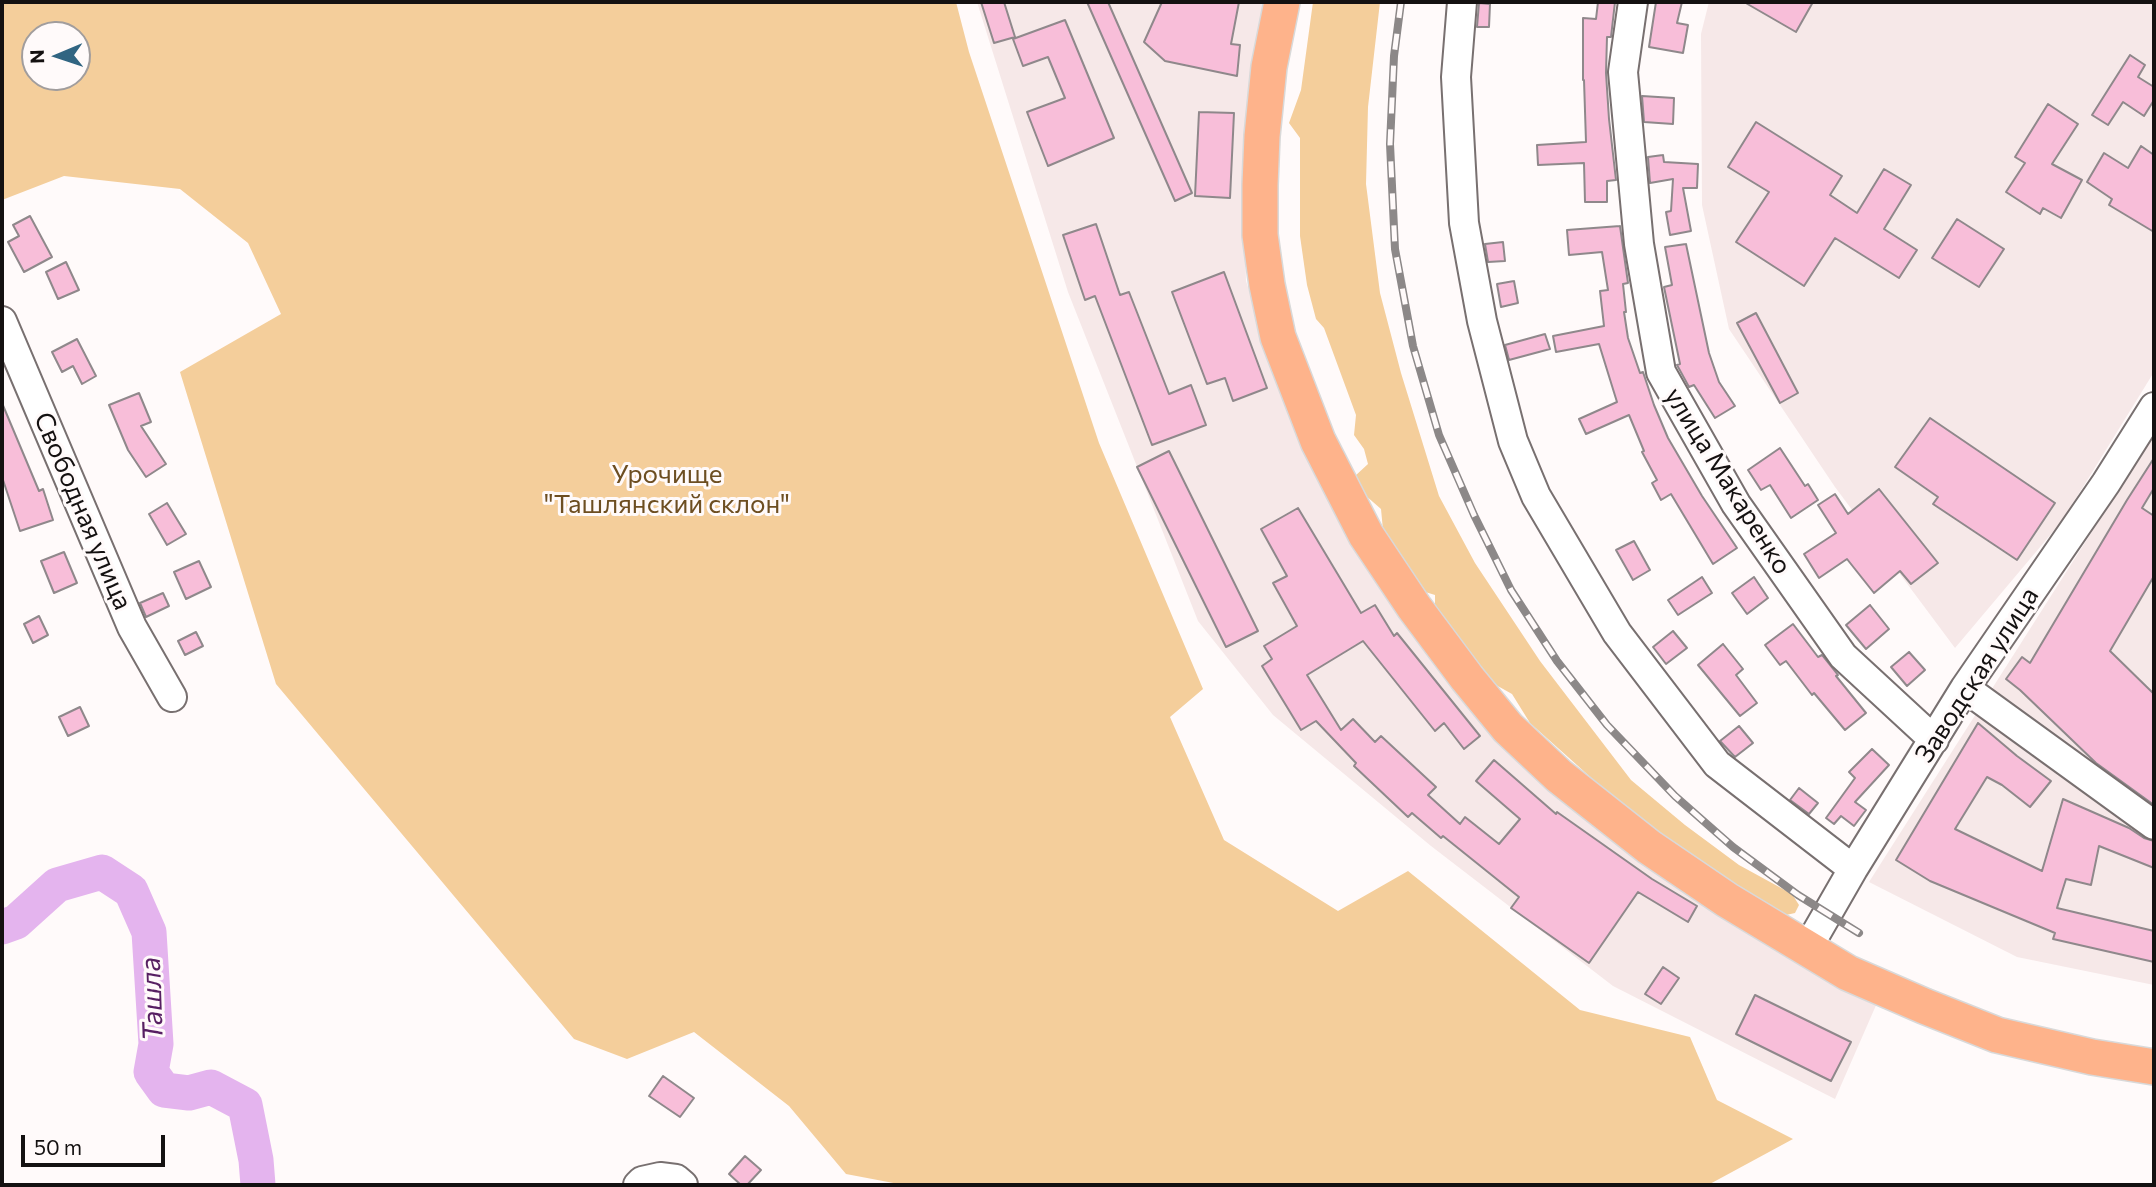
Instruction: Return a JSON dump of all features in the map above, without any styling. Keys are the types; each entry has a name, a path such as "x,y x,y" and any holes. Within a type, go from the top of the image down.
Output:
{"main road":[{"path":"1282,2 1269,67 1262,136 1260,235 1278,337 1318,441 1366,535 1414,607 1467,678 1508,728 1559,776 1649,847 1727,900 1848,973 1997,1035 2092,1057 2154,1067"}],"street":[{"path":"1462,2 1456,77 1464,223 1482,321 1513,440 1536,496 1618,633 1717,764 1853,869"},
{"name":"улица Макаренко","path":"1633,2 1623,72 1639,244 1661,372 1736,504 1843,656 1934,740"},
{"name":"Свободная улица","path":"2,321 132,626 172,697"},
{"name":"Заводская улица","path":"1807,949 1965,688 2106,483 2154,407"},
{"path":"1965,688 2154,825"},
{"path":"638,1185 642,1181 660,1177 680,1182"}],"shaded area":[{"path":"977,2 1273,2 1244,189 1246,281 1285,400 1491,729 1877,1003 1835,1099 1613,986 1431,846 1273,715 1198,621 1068,292"},
{"path":"1709,2 2154,2 2154,372 2062,521 1955,648 1835,487 1729,329 1702,205 1701,34"},
{"path":"2154,434 2154,985 2017,957 1869,882"}],"green space":[{"name":"Урочище \"Ташлянский склон\"","path":"2,2 956,2 969,52 1099,443 1203,689 1170,717 1224,840 1338,911 1408,871 1580,1010 1690,1037 1717,1100 1793,1139 1708,1185 904,1185 846,1174 789,1106 694,1032 627,1059 574,1039 276,684 180,372 281,314 248,243 180,189 64,176 2,200"},
{"path":"1313,2 1380,2 1368,107 1366,184 1380,293 1401,373 1439,496 1475,563 1540,661 1631,780 1739,865 1792,894 1799,905 1795,913 1777,917 1717,881 1597,783 1530,723 1512,694 1487,680 1435,610 1435,595 1419,590 1383,530 1381,509 1365,495 1355,476 1368,464 1364,449 1354,435 1356,415 1324,328 1316,319 1307,285 1300,236 1300,138 1289,123 1301,90"}],"building":[{"path":"981,2 1004,2 1015,37 994,43"},
{"path":"1087,2 1108,2 1192,193 1175,201"},
{"path":"1162,2 1239,2 1231,44 1240,45 1237,76 1165,61 1144,42"},
{"path":"1598,2 1615,2 1611,37 1607,37 1606,73 1616,180 1607,181 1607,202 1585,202 1584,163 1538,165 1537,145 1586,142 1583,18 1596,19"},
{"path":"1656,2 1682,2 1677,23 1688,25 1683,53 1649,47"},
{"path":"1744,2 1813,2 1796,32"},
{"path":"1479,3 1490,4 1489,27 1477,27"},
{"path":"1065,20 1114,138 1048,166 1027,112 1065,98 1048,57 1023,66 1013,39"},
{"path":"2130,55 2145,65 2138,77 2154,87 2154,100 2144,116 2123,102 2108,125 2092,115"},
{"path":"1642,96 1674,98 1673,124 1644,122"},
{"path":"2048,104 2078,124 2052,164 2082,180 2061,218 2043,208 2040,214 2006,192 2025,163 2015,157"},
{"path":"1199,112 1234,113 1230,198 1195,196"},
{"path":"1756,122 1842,176 1830,195 1857,213 1884,169 1911,185 1884,229 1917,250 1899,278 1835,238 1804,286 1736,242 1769,192 1728,167"},
{"path":"2141,146 2154,155 2154,232 2109,205 2112,199 2087,182 2104,153 2128,168"},
{"path":"1663,155 1664,162 1698,164 1697,188 1683,188 1691,231 1670,235 1666,212 1671,211 1673,179 1650,183 1648,157"},
{"path":"30,216 52,257 24,272 8,242 19,236 13,225"},
{"path":"1957,219 2004,249 1979,287 1932,258"},
{"path":"1096,224 1120,295 1129,292 1169,394 1191,385 1206,425 1152,445 1095,296 1085,300 1063,235"},
{"path":"1620,226 1628,283 1623,284 1624,312 1628,338 1640,373 1643,372 1668,438 1737,548 1713,564 1671,494 1661,500 1652,483 1657,480 1642,452 1644,451 1629,415 1586,434 1579,419 1617,402 1599,344 1556,352 1553,336 1604,326 1600,291 1608,290 1602,252 1569,255 1567,230"},
{"path":"1503,242 1505,261 1488,262 1485,244"},
{"path":"1686,244 1709,353 1719,382 1735,406 1715,418 1694,385 1689,387 1677,365 1680,364 1664,287 1672,285 1665,247"},
{"path":"66,262 79,290 58,299 46,272"},
{"path":"1224,272 1267,388 1233,401 1225,378 1207,384 1172,292"},
{"path":"1514,281 1518,303 1501,307 1497,284"},
{"path":"1756,313 1798,393 1780,403 1737,323"},
{"path":"1545,334 1550,349 1509,360 1505,345"},
{"path":"77,339 96,376 82,384 73,366 62,372 52,352"},
{"path":"139,393 151,422 141,426 166,464 146,477 128,450 109,405"},
{"path":"2,403 39,491 43,489 53,520 20,531 2,477"},
{"path":"1930,418 2055,503 2017,560 1933,504 1938,497 1895,467"},
{"path":"1780,448 1805,486 1808,484 1818,500 1791,518 1770,485 1761,490 1748,470"},
{"path":"1169,451 1258,631 1226,647 1137,467"},
{"path":"2154,458 2154,488 2142,508 2154,516 2154,576 2110,651 2154,694 2154,805 2096,763 2006,679 2022,657 2030,663"},
{"path":"1879,489 1938,563 1911,584 1900,571 1874,593 1847,559 1819,578 1804,554 1836,533 1818,505 1835,494 1848,514"},
{"path":"167,503 186,534 167,545 149,514"},
{"path":"1298,508 1361,613 1375,605 1394,636 1397,633 1480,736 1464,749 1444,723 1435,731 1363,641 1307,675 1341,730 1353,719 1375,742 1381,736 1436,787 1428,795 1460,824 1465,817 1499,844 1520,819 1476,781 1494,760 1556,814 1557,812 1652,879 1697,906 1688,922 1638,892 1589,963 1511,908 1519,897 1412,813 1408,817 1354,766 1356,763 1316,721 1301,730 1262,666 1272,659 1264,646 1297,626 1273,583 1287,576 1261,529"},
{"path":"1634,541 1650,570 1633,580 1616,550"},
{"path":"64,552 77,583 54,593 41,561"},
{"path":"199,561 211,587 186,599 174,572"},
{"path":"1702,577 1712,593 1678,615 1668,600"},
{"path":"1754,577 1768,598 1747,614 1732,593"},
{"path":"163,593 169,606 146,617 140,603"},
{"path":"1870,605 1889,629 1866,649 1846,625"},
{"path":"39,616 48,635 33,643 24,624"},
{"path":"1793,624 1818,657 1822,655 1866,713 1845,730 1814,693 1812,695 1786,661 1780,665 1765,645"},
{"path":"1673,631 1687,648 1666,664 1653,647"},
{"path":"196,632 203,646 185,655 178,641"},
{"path":"1723,644 1743,669 1736,675 1757,703 1740,716 1698,665"},
{"path":"1909,652 1925,670 1907,686 1891,667"},
{"path":"80,707 89,726 68,736 59,717"},
{"path":"1978,723 2051,781 2030,807 1987,777 1955,829 2042,871 2063,799 2154,841 2154,868 2099,846 2091,885 2066,879 2057,908 2154,931 2154,962 2053,939 2055,933 1930,881 1896,860"},
{"path":"1739,726 1753,743 1735,757 1720,741"},
{"path":"1872,749 1889,765 1855,802 1866,810 1854,826 1841,816 1834,824 1826,818 1855,778 1849,772"},
{"path":"1799,788 1818,803 1809,814 1790,800"},
{"path":"1663,967 1679,978 1661,1004 1645,994"},
{"path":"1755,995 1851,1042 1831,1081 1736,1034"},
{"path":"663,1076 694,1098 680,1117 649,1096"},
{"path":"745,1156 761,1170 747,1185 741,1185 729,1174"}],"waterway":[{"name":"Ташла","path":"2,927 16,922 57,885 102,872 131,891 149,932 156,1044 151,1072 164,1090 189,1093 211,1087 245,1105 258,1185"}],"railway":[{"path":"1401,2 1394,56 1390,144 1395,249 1413,346 1439,435 1474,515 1511,590 1557,661 1607,725 1675,796 1733,847 1798,895 1859,933"}]}
